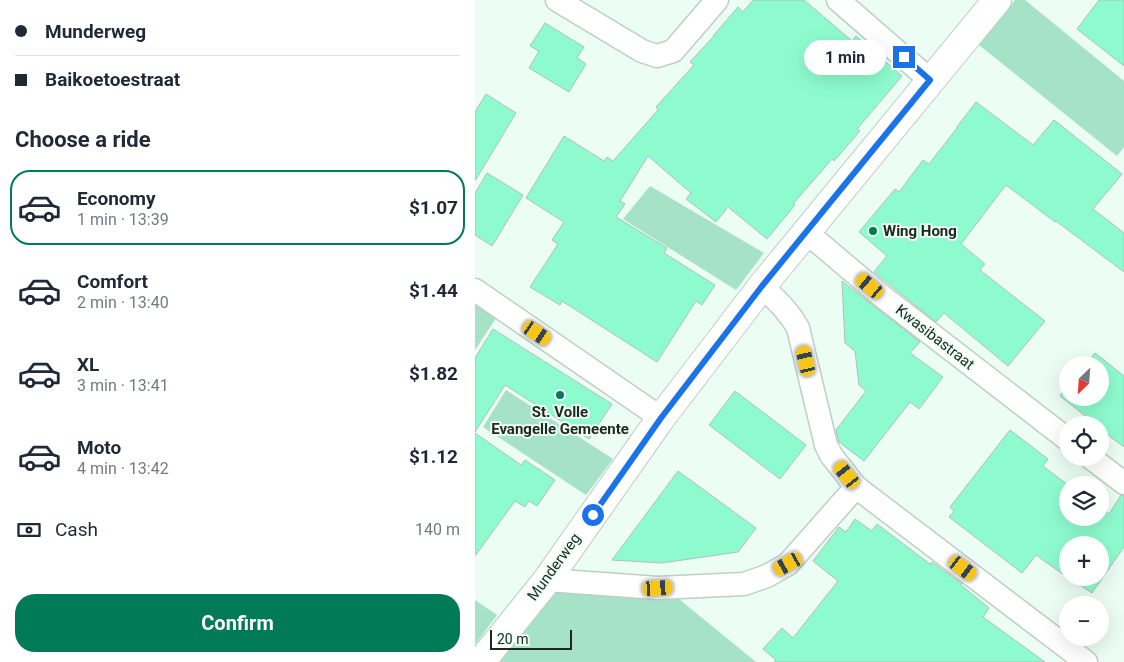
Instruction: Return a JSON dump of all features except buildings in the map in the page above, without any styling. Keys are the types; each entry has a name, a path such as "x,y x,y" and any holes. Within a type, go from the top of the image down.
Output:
{"street":[{"path":"557,0 642,51 657,56 673,52 717,0"},
{"path":"838,0 930,80"},
{"name":"Munderweg","path":"481,662 547,580 661,418 762,286 997,0"},
{"name":"Kwasibastraat","path":"806,232 883,297 1059,433"},
{"path":"762,286 788,312 798,328 826,446 856,487 1086,662"},
{"path":"475,290 661,418"},
{"path":"1102,466 1124,483"},
{"path":"547,580 658,588 744,584 767,576 788,564 856,487"}],"green space":[{"path":"1015,0 1025,0 1124,81 1124,147 1117,156 979,45"},
{"path":"650,186 764,253 736,290 623,219"},
{"path":"475,304 496,318 475,350"},
{"path":"506,390 613,459 586,495 483,427"},
{"path":"663,586 756,662 500,662 552,590"},
{"path":"475,600 497,615 475,645"}],"place":[{"name":"Wing Hong","path":"873,231"},
{"name":"St. Volle Evangelle Gemeente","path":"560,395"}],"route":[{"path":"593,515 661,418 762,286 930,80 904,57"}]}
